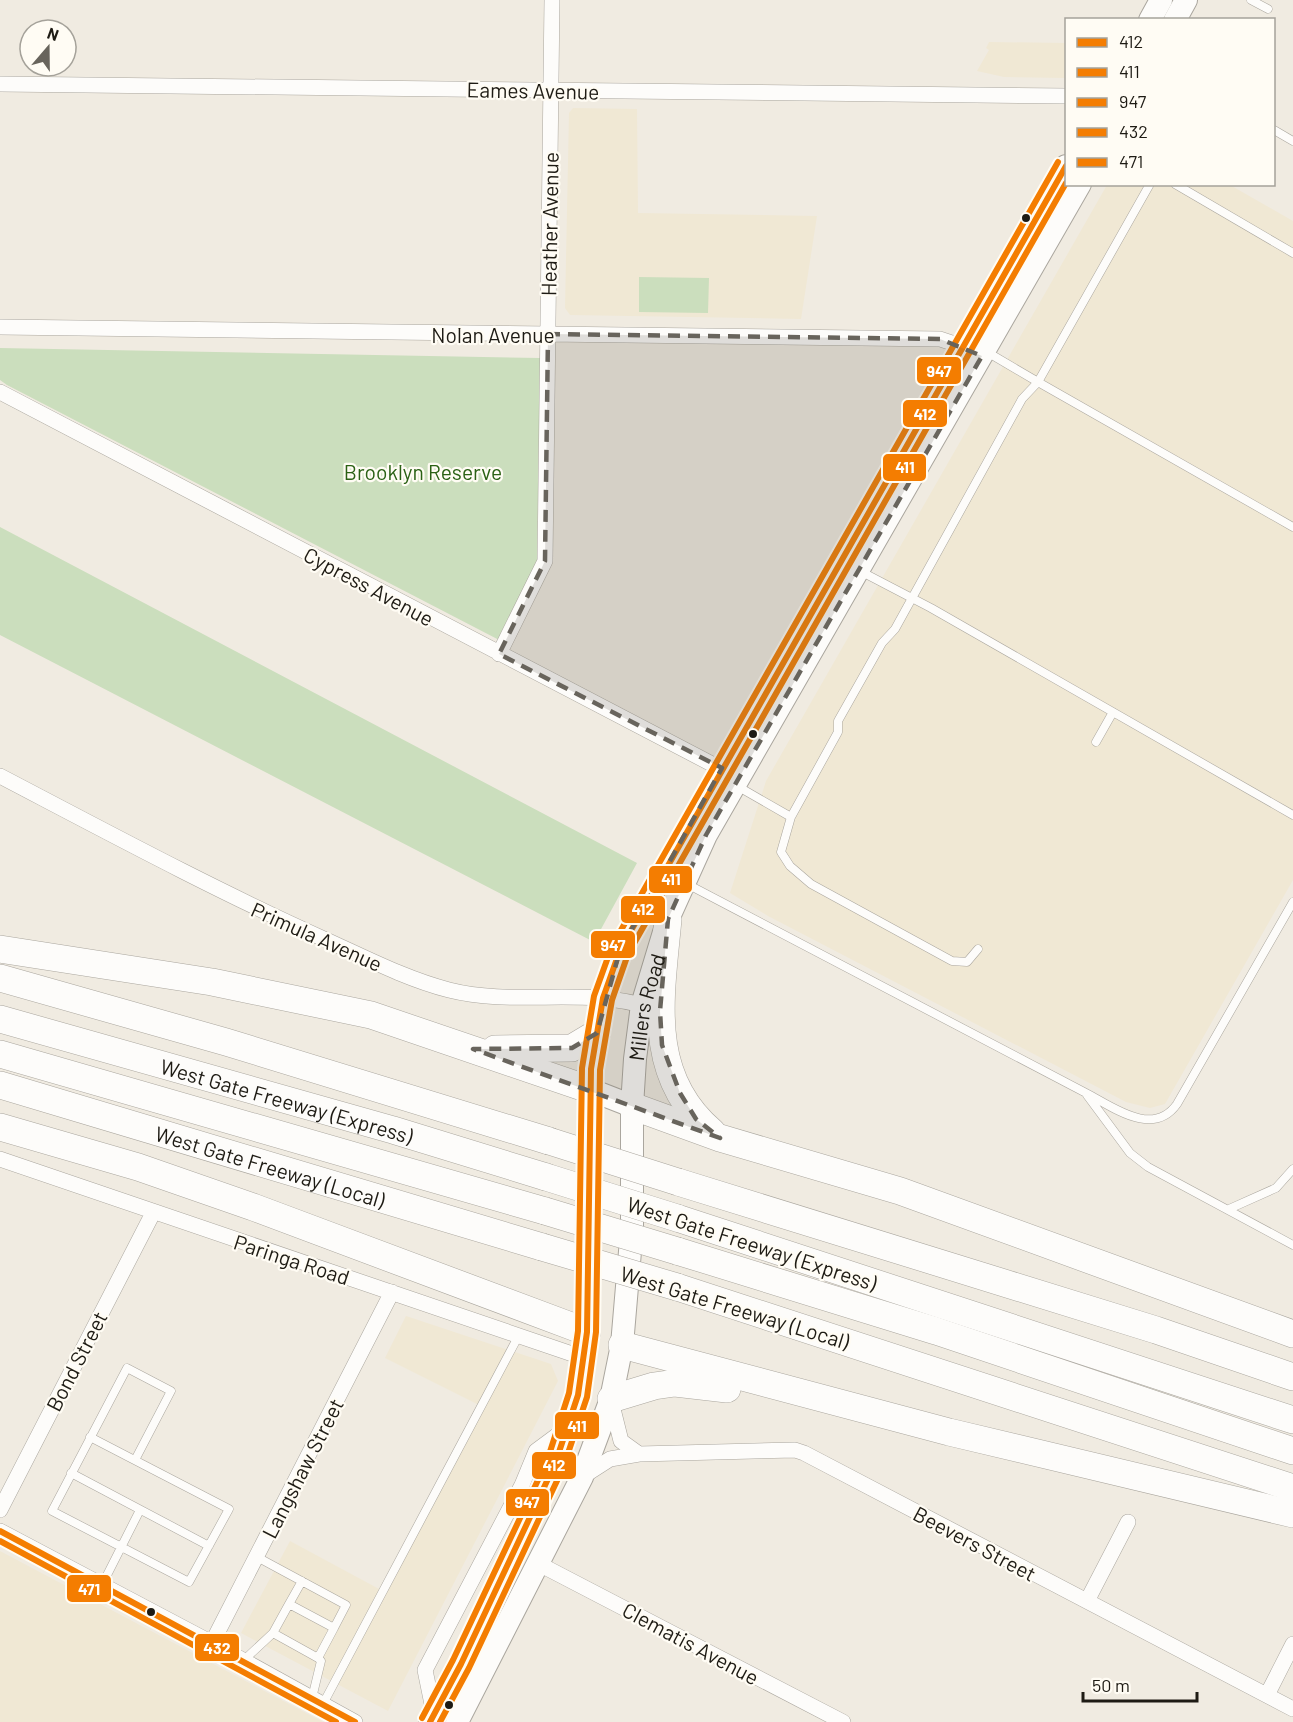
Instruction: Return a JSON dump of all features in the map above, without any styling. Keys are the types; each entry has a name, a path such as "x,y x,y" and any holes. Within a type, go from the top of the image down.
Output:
{"highway":[{"path":"668,920 651,1008 670,1074 680,1093 696,1119 720,1138"},
{"path":"0,949 212,982 371,1015 591,1090"},
{"path":"0,978 226,1042 549,1141 1156,1330 1293,1377"},
{"name":"West Gate Freeway (Express)","path":"0,1019 393,1130 546,1177 678,1218 1293,1420"},
{"path":"473,1049 572,1048 597,1033"},
{"name":"West Gate Freeway (Express)","path":"0,1054 545,1210 936,1332 1293,1452"},
{"name":"West Gate Freeway (Local)","path":"0,1085 677,1287 1293,1488"},
{"path":"632,1106 720,1138 900,1191 1293,1334"},
{"path":"0,1127 138,1167 253,1207 586,1345"},
{"path":"622,1345 949,1432 1293,1514"},
{"path":"611,1399 654,1386 675,1383 735,1390 949,1432"}],"main road":[{"path":"1151,18 1161,0"},
{"path":"1176,18 1186,0"},
{"name":"Millers Road","path":"432,1718 555,1464 578,1395 586,1345 591,1069 603,998 620,950 634,922 732,777 859,570 977,351 1065,168"},
{"name":"Millers Road","path":"668,920 683,882 732,777 977,351 1079,186"},
{"name":"Millers Road","path":"457,1722 582,1477 611,1399 622,1345 632,1228 634,1059 651,1008"},
{"path":"591,1090 632,1106"},
{"path":"586,1345 622,1345"}],"street":[{"name":"Heather Avenue","path":"499,654 545,561 552,0"},
{"name":"Eames Avenue","path":"0,84 1065,96"},
{"name":"Nolan Avenue","path":"0,327 940,339 977,351"},
{"name":"Cypress Avenue","path":"0,392 732,777"},
{"name":"Primula Avenue","path":"0,776 247,904 406,976 450,990 492,997 603,998 651,1008"},
{"name":"Paringa Road","path":"0,1160 519,1335 586,1345"},
{"name":"Bond Street","path":"0,1510 153,1213"},
{"name":"Langshaw Street","path":"212,1643 392,1292"},
{"path":"611,1399 621,1441 639,1454"},
{"name":"Beevers Street","path":"582,1477 610,1459 639,1454 795,1450 1293,1709"},
{"path":"1087,1601 1128,1522"},
{"path":"0,1531 244,1660 355,1722"},
{"name":"Clematis Avenue","path":"539,1564 843,1722"},
{"path":"1266,1695 1293,1644"}],"lane":[{"path":"1251,0 1268,9"},
{"path":"1275,131 1293,141"},
{"path":"978,949 968,962 952,961 799,876 789,866 781,852 790,817 838,732 838,721 882,643 895,629 1022,399 1038,382 1149,186"},
{"path":"1178,186 1293,253"},
{"path":"977,351 1038,382 1293,527"},
{"path":"859,570 911,600 931,608 1293,815"},
{"path":"1096,742 1113,712"},
{"path":"732,777 790,817"},
{"path":"683,882 1086,1093 1145,1120 1159,1118 1172,1110 1293,902"},
{"path":"1086,1093 1125,1146 1139,1160 1293,1245"},
{"path":"1229,1209 1256,1199 1276,1188 1293,1169"},
{"path":"318,1701 519,1335"},
{"path":"90,1437 229,1509 189,1582 52,1510 90,1437 127,1368 171,1391 135,1460"},
{"path":"71,1473 209,1546"},
{"path":"102,1585 140,1510"},
{"path":"257,1557 346,1605 318,1658"},
{"path":"244,1660 273,1634 302,1581"},
{"path":"289,1604 334,1628"},
{"path":"273,1634 321,1661 318,1701"}],"highlighted area":[{"path":"548,334 940,339 982,356 706,835 668,919 660,1011 662,1045 680,1093 696,1119 720,1138 473,1049 572,1048 597,1033 620,950 722,768 499,654 545,561"}],"shaded area":[{"path":"989,42 1065,43 1065,78 1004,77 977,71 989,50 986,48"},
{"path":"573,108 637,109 638,213 817,216 801,319 570,315 565,308 569,113"},
{"path":"1106,186 1232,186 1293,221 1293,880 1165,1104 1150,1108 1126,1102 768,916 730,893 766,781"},
{"path":"406,1316 551,1364 558,1381 388,1711 241,1633 290,1541 381,1590 479,1405 385,1358"},
{"path":"0,1551 270,1694 323,1722 0,1722"}],"green space":[{"path":"639,277 709,278 708,313 639,312"},
{"name":"Brooklyn Reserve","path":"0,348 540,358 537,562 503,642 7,385 0,380"},
{"path":"0,527 637,863 594,942 0,635"}],"transit line":[{"name":"947","path":"422,1718 453,1660 547,1461 569,1393 578,1331 582,1068 594,996 612,946 1058,162"},
{"name":"412","path":"430,1722 461,1664 555,1464 578,1395 587,1332 591,1069 603,998 620,950 1065,168"},
{"name":"411","path":"440,1722 469,1668 563,1468 587,1397 596,1332 600,1070 612,1000 628,954 1065,185"},
{"name":"432","path":"0,1531 355,1722"},
{"name":"471","path":"0,1541 336,1722"}]}
